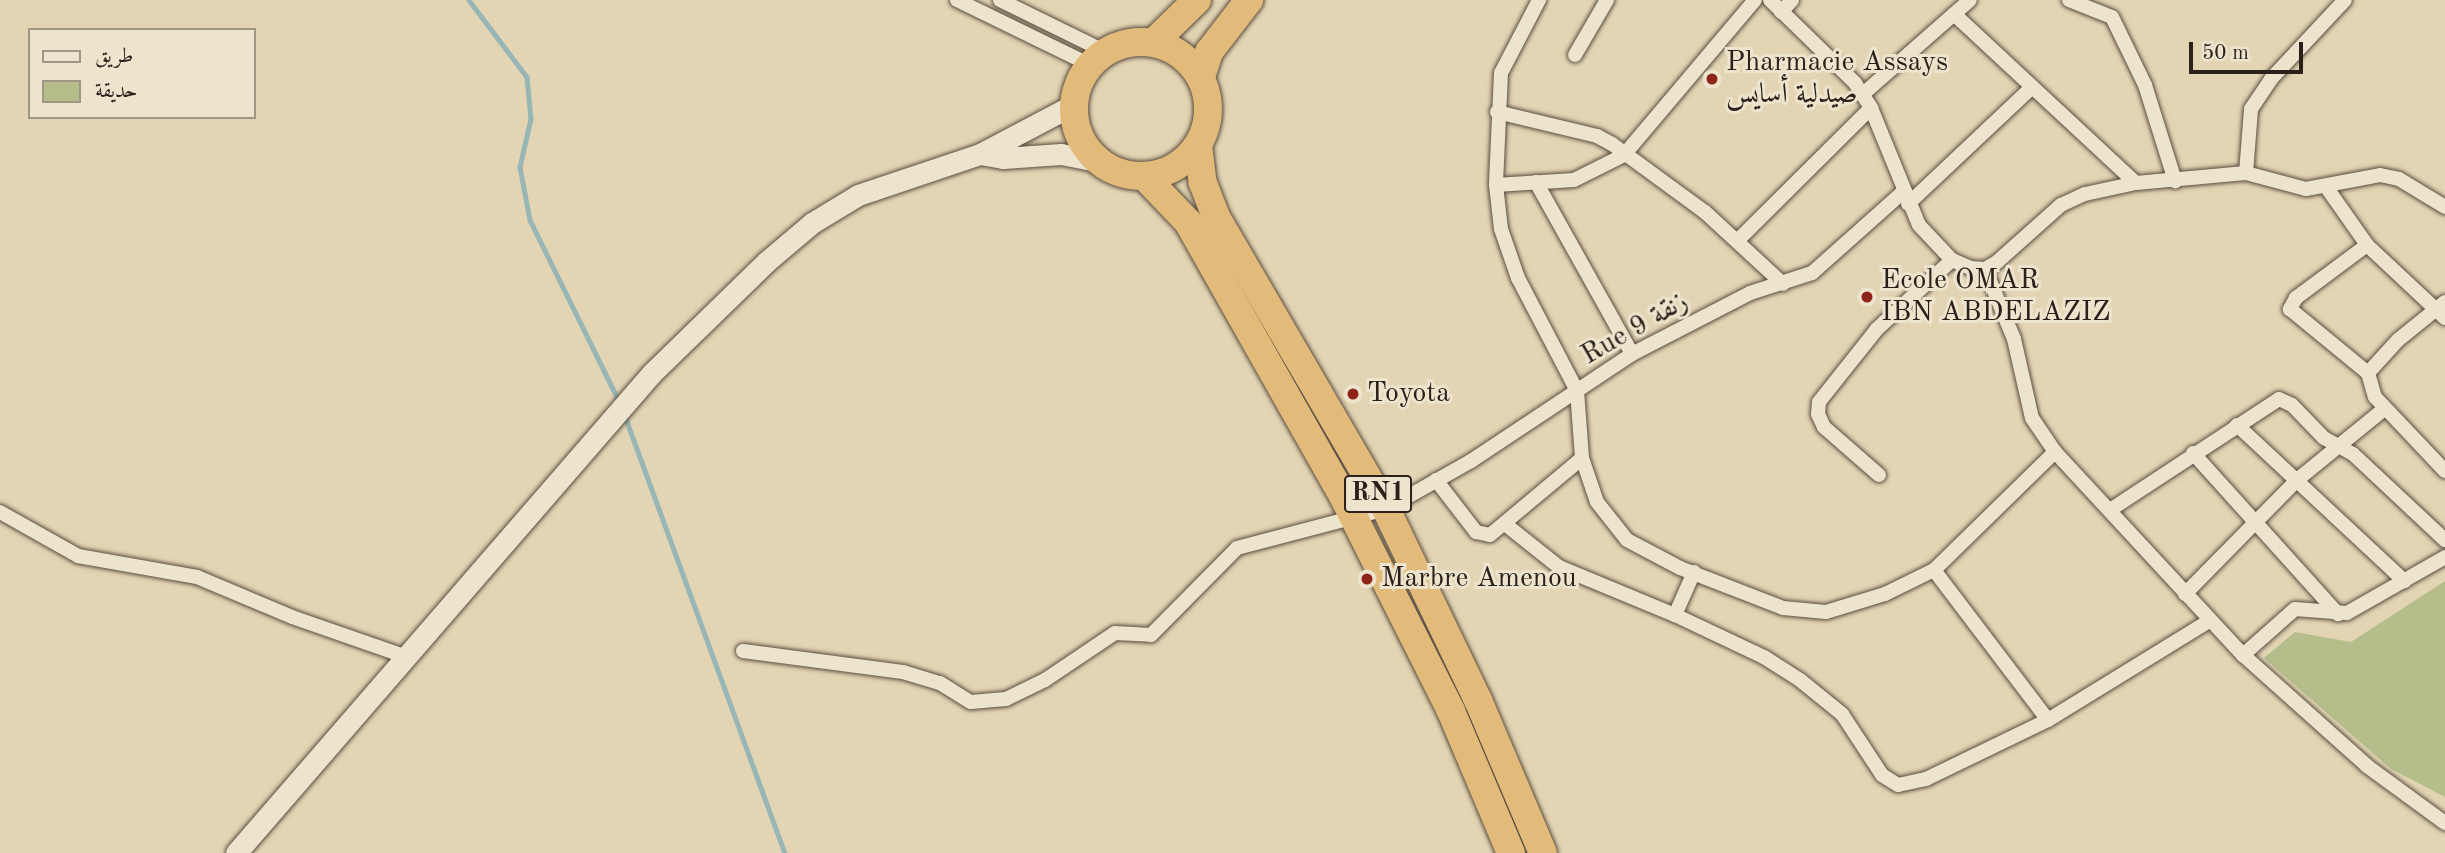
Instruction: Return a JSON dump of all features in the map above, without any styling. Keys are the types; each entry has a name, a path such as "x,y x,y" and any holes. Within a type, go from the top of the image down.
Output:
{"highway":[{"path":"1154,42 1197,0"},
{"path":"1198,145 1174,167 1144,176 1127,175 1098,161 1079,136 1073,105 1097,58 1131,41 1154,42 1173,49 1201,77 1209,52 1249,0"},
{"name":"RN1","path":"1201,77 1208,100 1207,124 1198,145 1203,183 1216,217 1386,509 1478,700 1543,853"},
{"name":"RN1","path":"1144,176 1188,222 1356,519 1451,711 1511,853"}],"street":[{"path":"957,0 1097,58"},
{"path":"1000,0 1097,58"},
{"path":"1539,0 1506,57 1497,112 1496,185 1501,229 1518,278 1577,391 1582,458 1608,520 1627,540 1694,572 1803,614 1851,607 1934,570 2055,452"},
{"path":"1575,55 1607,0"},
{"path":"1496,185 1574,180 1624,155 1755,0"},
{"path":"1770,0 1863,94 1871,108 1905,198 1919,225 1952,260 1985,269"},
{"path":"1781,12 1792,0"},
{"path":"1863,94 1970,0"},
{"path":"2069,0 2112,17 2119,39 2145,85 2175,181"},
{"path":"2246,173 2251,109 2271,79 2345,0"},
{"path":"1954,14 2136,183"},
{"name":"Rue 9 زنقة","path":"743,651 903,671 940,683 971,702 1006,698 1045,680 1115,633 1151,635 1237,548 1386,509 1632,355 1750,293 1783,284 1828,263 2031,88"},
{"path":"236,853 652,373 766,262 834,208 901,179 980,154 1073,105"},
{"path":"1738,240 1871,108"},
{"path":"1497,112 1597,136 1738,240 1783,284"},
{"path":"980,154 1003,158 1061,154 1098,161"},
{"path":"1985,269 2016,247 2061,205 2085,194 2136,183 2246,173 2305,189 2327,188 2380,175 2399,179 2445,208"},
{"path":"1536,182 1632,355"},
{"path":"2327,188 2367,245 2442,310 2398,340 2368,373"},
{"path":"2367,245 2296,298 2290,309 2368,373 2369,384 2384,409 2445,471"},
{"path":"1879,475 1824,428 1818,414 1819,402 1877,329 1952,260"},
{"path":"1985,269 2014,339 2032,418 2055,452 2209,621 2243,654 2367,766 2445,823"},
{"path":"2110,510 2237,425 2272,403 2285,400 2338,446 2362,462 2445,540"},
{"path":"2185,594 2297,480 2384,409"},
{"path":"2237,425 2404,581"},
{"path":"2193,453 2337,614"},
{"path":"1436,480 1480,534 1490,535 1582,458"},
{"path":"0,512 78,556 197,577 292,617 404,656"},
{"path":"1505,524 1559,567 1675,615 1764,657 1800,680 1842,714 1882,775 1898,785 1926,779 2048,720 2209,621"},
{"path":"2243,654 2295,609 2337,614 2358,609 2445,557"},
{"path":"1934,570 2048,720"},
{"path":"1675,615 1694,572"}],"green space":[{"path":"2445,581 2445,797 2391,769 2264,658 2295,632 2351,642"}],"waterway":[{"path":"469,0 527,77 531,119 520,167 530,220 619,401"},
{"path":"625,416 785,853"}],"place":[{"name":"Pharmacie Assays صيدلية أسايس","path":"1712,79"},
{"name":"Ecole OMAR IBN ABDELAZIZ","path":"1867,297"},
{"name":"Toyota","path":"1353,394"},
{"name":"Marbre Amenou","path":"1367,579"}]}
